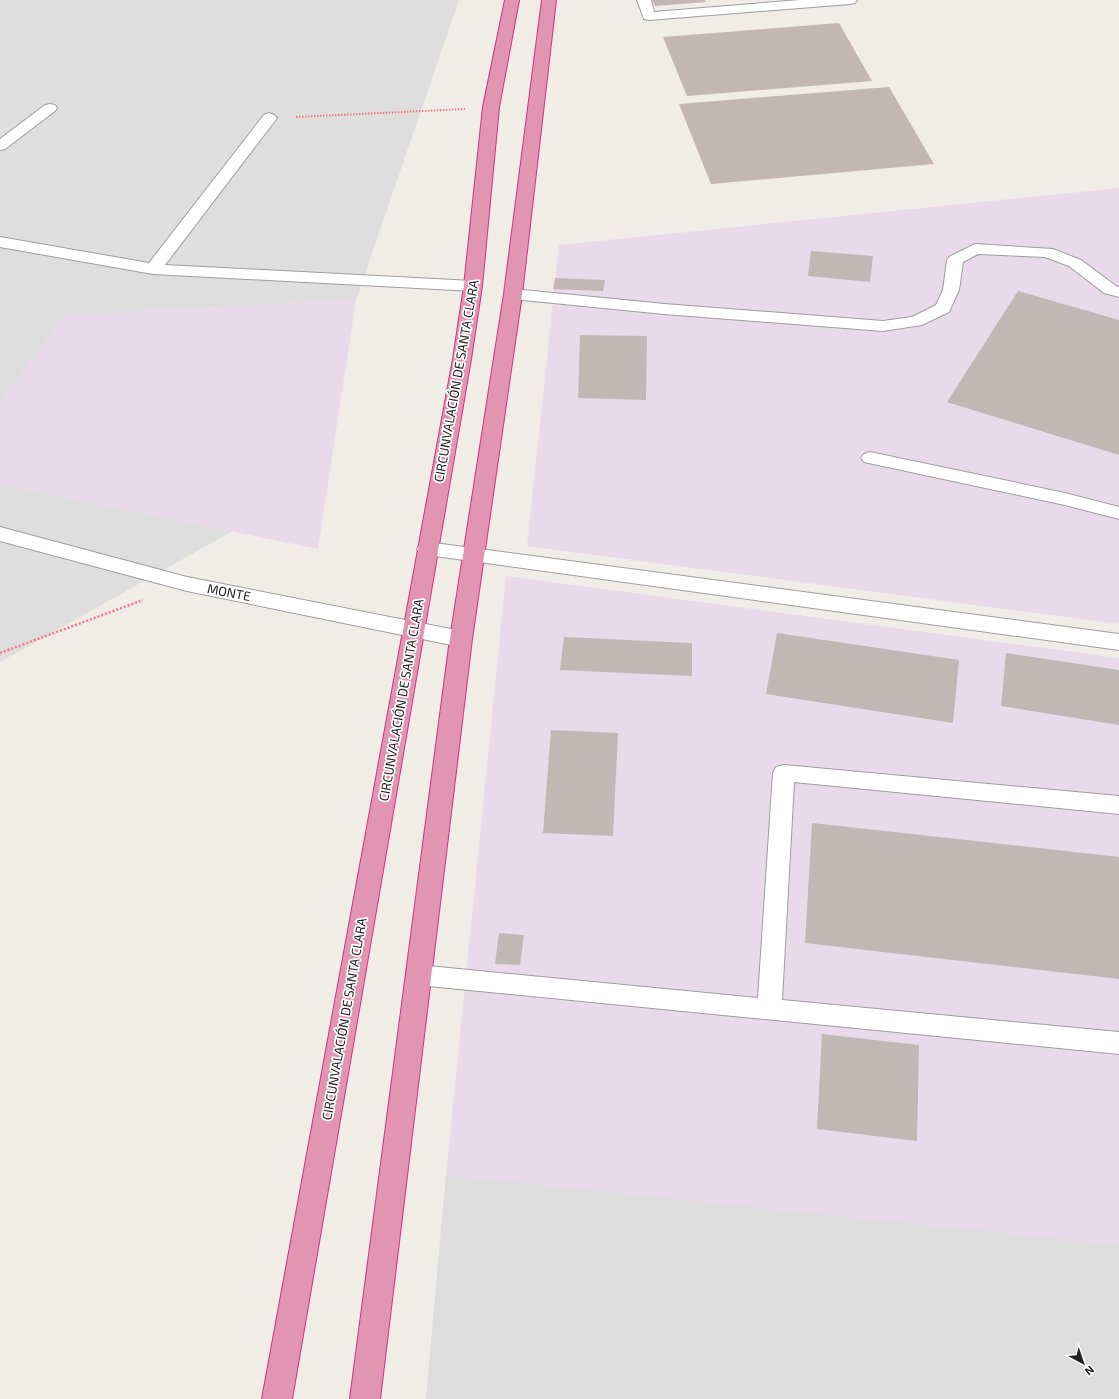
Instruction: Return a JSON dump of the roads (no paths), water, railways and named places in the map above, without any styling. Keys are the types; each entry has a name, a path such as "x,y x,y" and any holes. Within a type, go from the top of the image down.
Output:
{"highway":[{"name":"CIRCUNVALACIÓN DE SANTA CLARA","path":"276,1399 462,359 473,286 491,107 512,0"},
{"path":"364,1399 461,639 513,294 549,0"}],"street":[{"path":"153,269 269,118"},
{"path":"0,242 153,269 473,286"},
{"name":"MONTE","path":"0,534 187,584 461,639"},
{"path":"427,549 1119,642"}],"lane":[{"path":"644,0 649,16 850,0"},
{"path":"0,146 50,108"},
{"path":"513,294 664,309 883,326 916,321 943,308 951,290 955,260 974,250 1047,252 1075,263 1110,290 1119,292"},
{"path":"870,458 1065,499 1119,513"},
{"path":"769,1009 784,773 1119,805"},
{"path":"418,975 1119,1042"}]}
